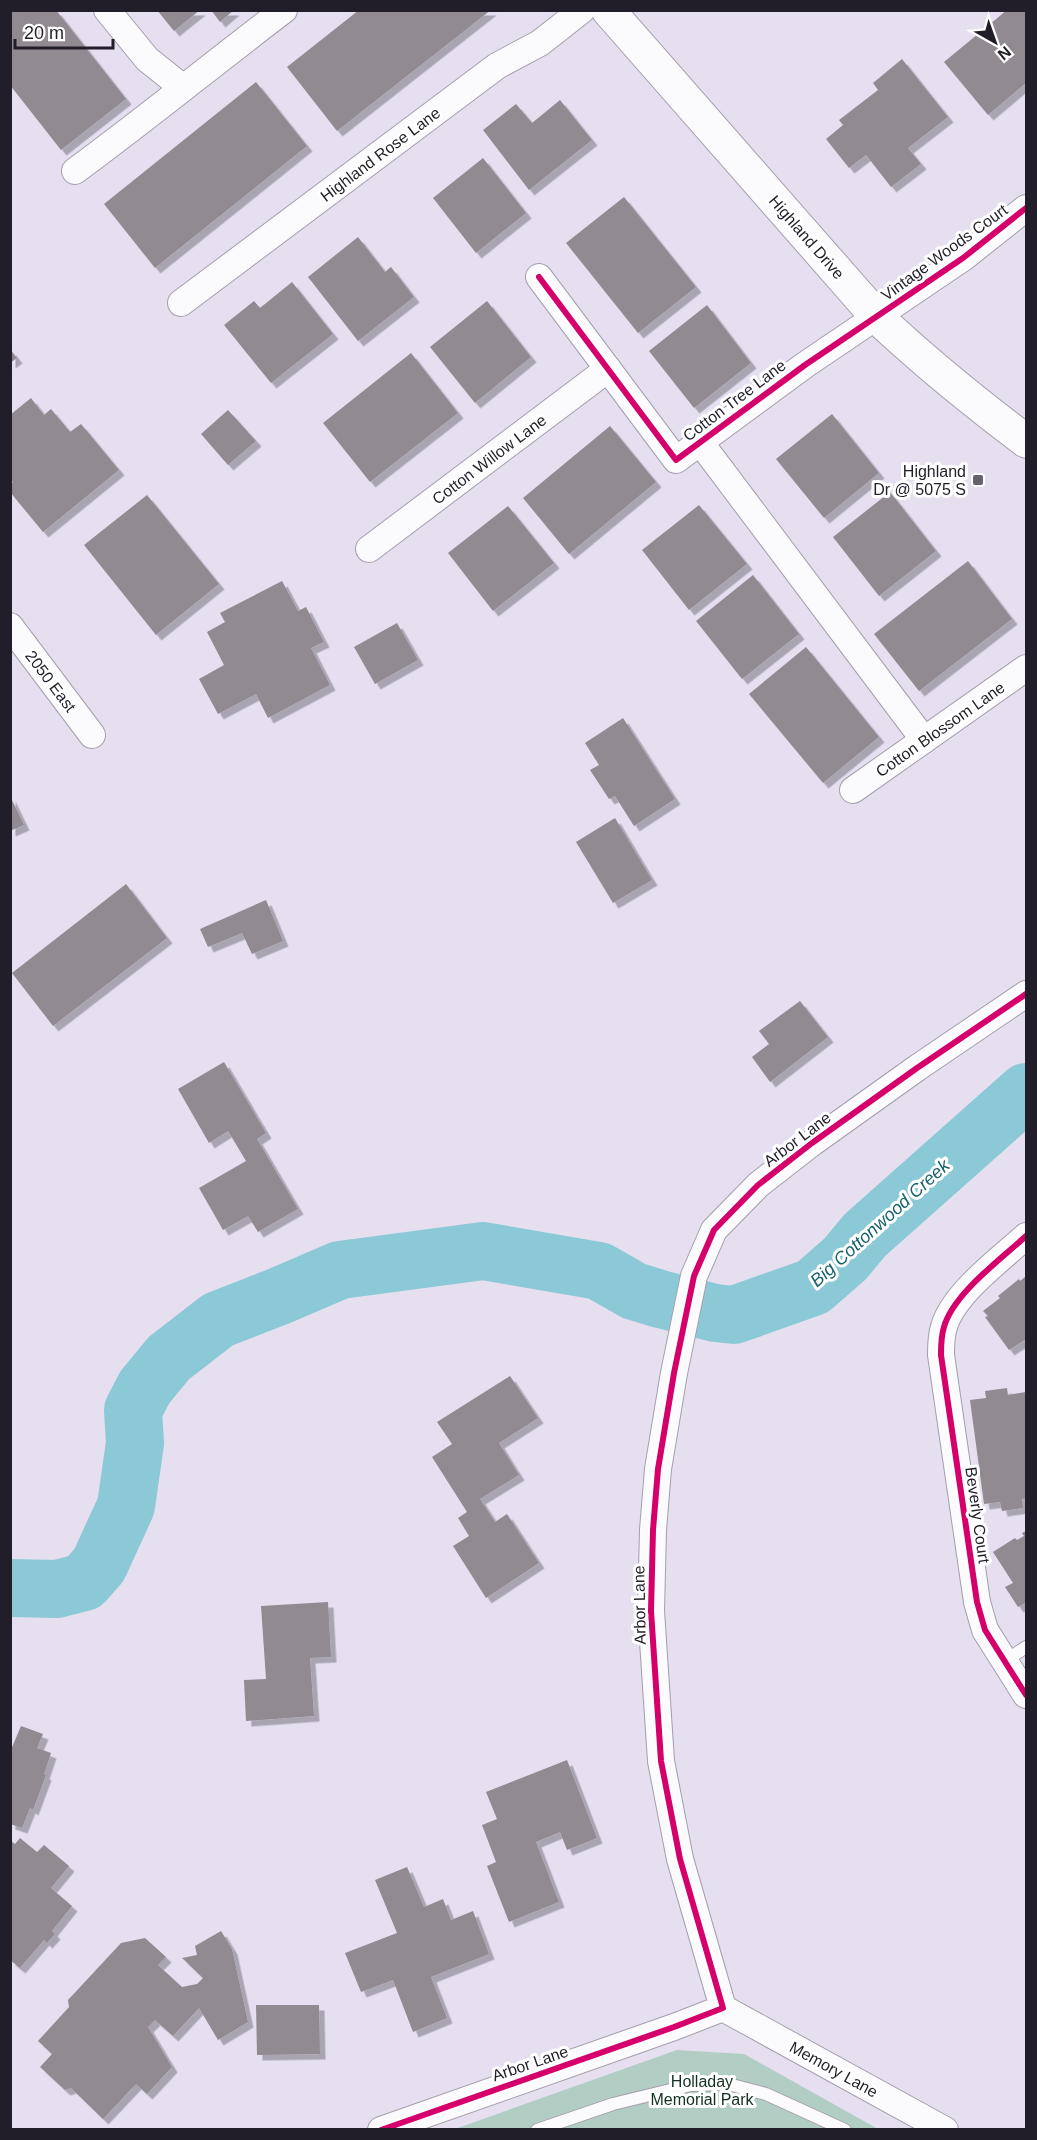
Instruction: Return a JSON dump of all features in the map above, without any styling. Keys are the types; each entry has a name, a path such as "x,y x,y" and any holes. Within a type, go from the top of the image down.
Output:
{"main road":[{"name":"Highland Drive","path":"608,10 878,318 964,394 1026,441"}],"street":[{"path":"107,10 147,59 182,87"},
{"path":"75,171 156,111 182,87 284,10"},
{"name":"Highland Rose Lane","path":"181,303 497,66 540,43 582,10"},
{"name":"Vintage Woods Court","path":"878,318 963,258 1026,208"},
{"name":"Cotton Tree Lane","path":"539,278 676,460 805,364 878,318"},
{"name":"Cotton Willow Lane","path":"369,549 608,369"},
{"name":"Cotton Tree Lane","path":"700,442 924,740"},
{"name":"2050 East","path":"10,626 92,735"},
{"name":"Cotton Blossom Lane","path":"853,790 1026,668"},
{"name":"Arbor Lane","path":"381,2130 723,2008 680,1859 661,1761 651,1611 653,1530 658,1469 694,1276 714,1230 758,1185 860,1109 1026,994"},
{"name":"Beverly Court","path":"1026,1236 962,1296 949,1314 944,1327 942,1355 976,1602 985,1630 1026,1695"},
{"name":"Memory Lane","path":"723,2008 945,2130"}],"lane":[{"path":"1005,1661 1026,1647"},
{"path":"537,2130 613,2104 691,2085 728,2084 766,2094 845,2130"}],"green space":[{"name":"Holladay Memorial Park","path":"677,2050 744,2054 878,2129 452,2130"}],"building":[{"path":"10,10 56,10 126,99 61,150 10,85"},
{"path":"157,10 200,10 174,31"},
{"path":"211,10 234,10 220,22"},
{"path":"359,10 491,10 337,131 287,67"},
{"path":"1007,10 1024,10 1026,14 1026,83 988,115 944,62"},
{"path":"902,59 948,117 908,148 921,164 891,187 866,155 849,168 826,139 843,125 839,120 878,90 873,83"},
{"path":"256,82 307,146 155,268 104,204"},
{"path":"560,100 592,140 529,190 483,130 516,104 532,123"},
{"path":"483,158 526,213 476,253 433,198"},
{"path":"624,197 696,287 638,333 566,243"},
{"path":"358,237 385,272 391,267 414,297 358,341 308,277"},
{"path":"292,282 333,334 271,383 224,325 254,301 260,308"},
{"path":"487,301 531,357 475,403 430,347"},
{"path":"707,305 751,363 694,408 649,351"},
{"path":"10,349 17,358 10,363"},
{"path":"411,353 458,413 370,482 323,423"},
{"path":"31,398 44,415 51,409 70,432 81,424 119,470 43,532 10,492 10,484 13,482 10,479 10,415"},
{"path":"228,410 256,441 228,465 201,434"},
{"path":"832,414 879,473 824,518 776,459"},
{"path":"610,426 656,482 569,554 523,498"},
{"path":"890,492 936,551 879,596 833,537"},
{"path":"147,495 219,584 156,635 84,545"},
{"path":"699,505 747,564 689,610 642,550"},
{"path":"508,506 554,563 493,611 448,553"},
{"path":"968,561 1012,619 919,691 874,634"},
{"path":"753,575 799,634 742,679 696,621"},
{"path":"282,581 298,611 306,607 324,642 311,648 330,685 268,718 256,694 218,714 199,679 224,665 207,632 225,622 220,613"},
{"path":"397,623 418,660 375,684 354,647"},
{"path":"806,647 879,737 823,783 749,694"},
{"path":"623,718 675,799 634,826 615,796 609,799 590,770 599,765 585,743"},
{"path":"10,796 24,825 10,831"},
{"path":"615,818 652,880 613,903 576,842"},
{"path":"126,884 167,938 53,1026 12,973"},
{"path":"266,900 283,941 252,954 242,933 208,947 200,929"},
{"path":"800,1001 828,1037 770,1082 752,1057 769,1044 759,1031"},
{"path":"224,1062 266,1133 257,1139 298,1209 258,1232 248,1216 223,1230 199,1188 246,1161 228,1131 209,1143 178,1089"},
{"path":"1026,1276 1026,1339 1009,1350 983,1311 1000,1298 998,1296"},
{"path":"510,1376 538,1418 499,1443 519,1475 480,1499 495,1522 507,1514 539,1563 486,1598 453,1546 469,1536 458,1518 467,1512 432,1457 452,1444 437,1422"},
{"path":"1007,1388 1008,1395 1026,1392 1026,1498 1022,1499 1023,1508 1002,1511 1000,1502 984,1504 970,1400 986,1398 985,1391"},
{"path":"1026,1531 1026,1605 1025,1603 1018,1607 1005,1587 1013,1583 993,1552 1015,1538 1017,1540 1024,1536 1022,1533"},
{"path":"328,1602 331,1657 310,1658 314,1716 246,1721 244,1680 266,1679 261,1606"},
{"path":"21,1726 43,1734 37,1748 51,1753 44,1774 46,1775 33,1810 30,1808 22,1828 10,1824 10,1752"},
{"path":"567,1760 597,1838 567,1850 560,1832 536,1842 559,1902 509,1922 487,1866 496,1862 482,1825 497,1819 486,1792"},
{"path":"20,1838 37,1852 44,1845 69,1866 51,1888 72,1906 52,1931 55,1934 47,1943 44,1940 20,1968 10,1960 10,1840 15,1844"},
{"path":"407,1867 424,1907 443,1899 451,1920 473,1911 489,1954 431,1977 447,2018 413,2032 393,1980 361,1992 345,1953 397,1933 375,1880"},
{"path":"221,1931 232,1949 248,2022 218,2040 199,2008 173,2036 155,2020 148,2027 172,2067 147,2094 136,2084 103,2119 71,2088 65,2090 40,2067 52,2054 38,2041 69,2007 68,2000 121,1943 145,1938 166,1957 158,1965 182,1987 197,1984 203,1978 182,1958 197,1955 195,1946"},
{"path":"256,2005 319,2005 320,2054 257,2055"}],"waterway":[{"name":"Big Cottonwood Creek","path":"10,1588 57,1589 84,1582 99,1565 126,1506 135,1443 133,1410 145,1387 169,1358 218,1320 340,1270 483,1251 599,1271 634,1291 715,1313 734,1315 813,1287 845,1259 865,1235 1026,1092"}],"cycle path":[{"path":"539,277 676,460 805,365 963,258 1026,208"},
{"path":"381,2130 723,2008 680,1859 661,1761 651,1611 653,1530 658,1469 674,1373 694,1276 714,1230 758,1185 812,1143 917,1068 1026,994"},
{"path":"1026,1236 979,1278 957,1302 944,1327 941,1355 977,1602 985,1630 1026,1695"}],"place":[{"name":"Highland Dr @ 5075 S","path":"978,480"}]}
